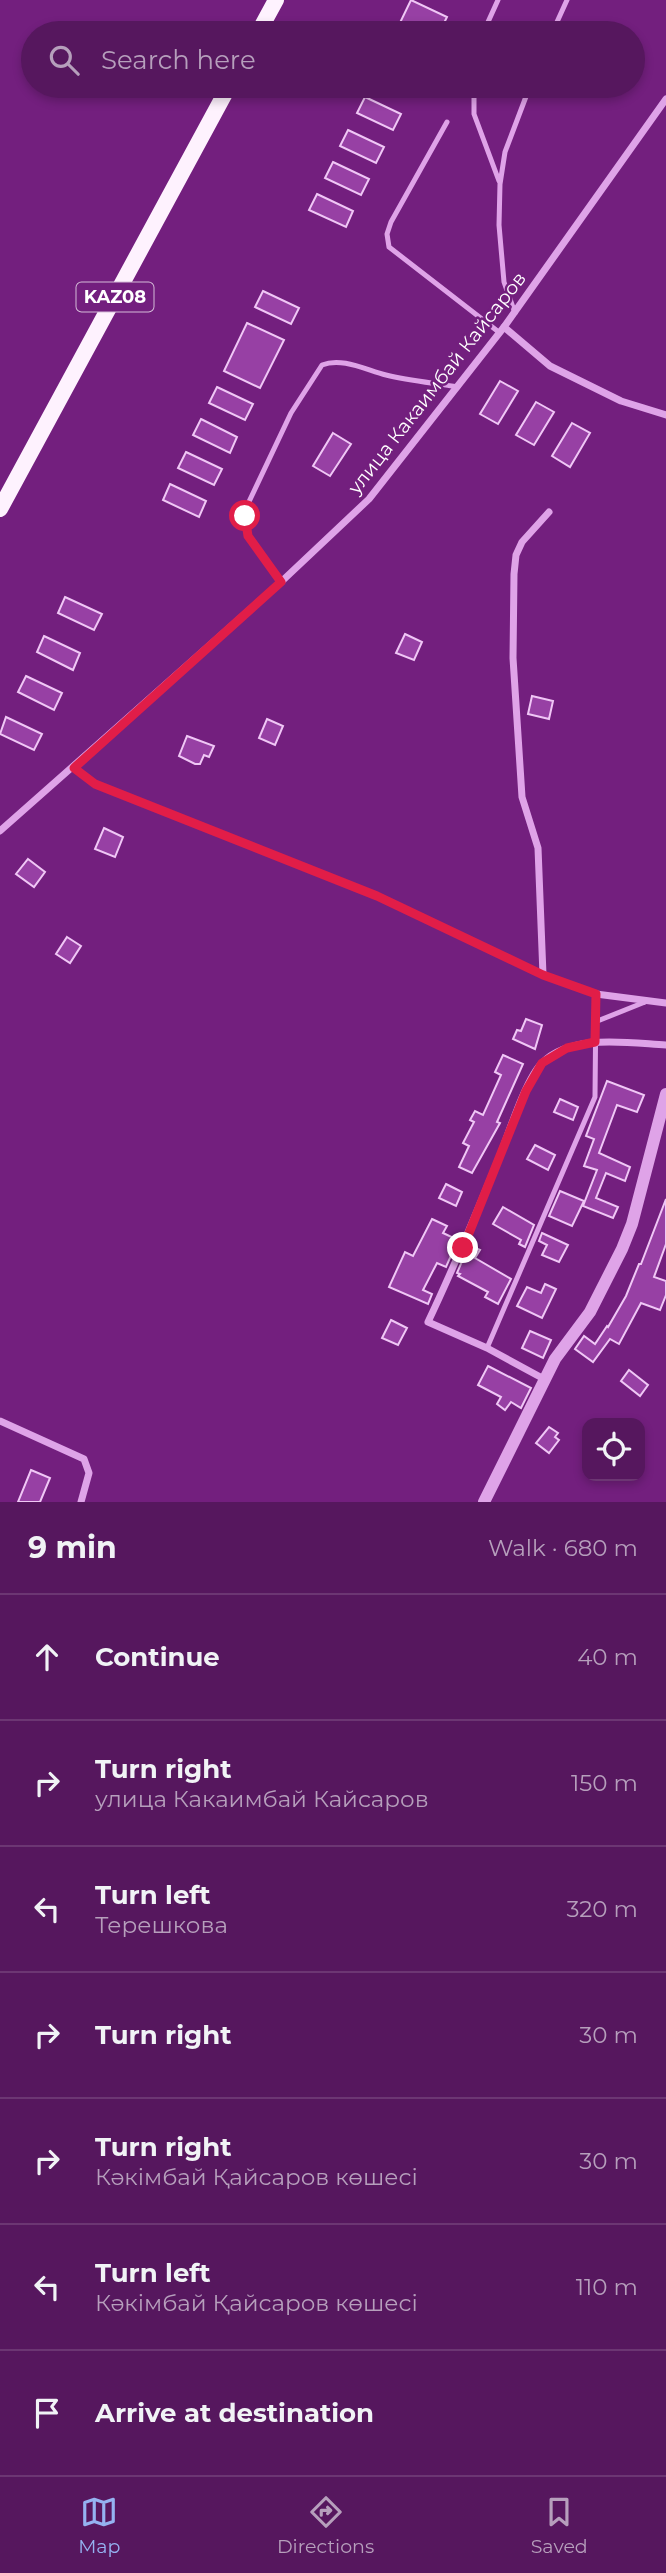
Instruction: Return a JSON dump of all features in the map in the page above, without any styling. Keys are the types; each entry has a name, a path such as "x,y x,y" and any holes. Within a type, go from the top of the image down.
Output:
{"highway":[{"path":"265,21 276,0"},
{"name":"KAZ08","path":"0,509 223,98"}],"street":[{"name":"улица Какаимбай Кайсаров","path":"0,831 281,582 369,499 515,313 666,99"},
{"path":"502,330 550,366 621,401 666,415"},
{"path":"543,975 538,848 522,797 513,634 516,555 522,542 549,512"},
{"path":"74,768 95,784 377,896 543,975 596,994 666,1003"},
{"path":"544,1379 428,1322 463,1248 526,1091 542,1063 567,1048 595,1042 666,1045"},
{"path":"484,1502 544,1379 555,1359 590,1312 622,1250 632,1224 666,1094"},
{"path":"0,1421 84,1460 89,1473 81,1502"}],"lane":[{"path":"488,21 498,0"},
{"path":"557,21 566,0"},
{"path":"474,98 474,114 500,184"},
{"path":"515,313 504,282 499,225 500,184 505,152 525,98"},
{"path":"447,122 391,222 387,243 502,330"},
{"path":"281,582 248,536 246,508 291,414 322,365 341,363 387,376 458,387"},
{"path":"487,1349 595,1097 596,994"},
{"path":"595,1022 648,1001"}],"building":[{"path":"411,0 447,17 445,21 401,21"},
{"path":"364,98 367,98 401,114 393,130 357,113"},
{"path":"348,130 384,147 376,163 340,146"},
{"path":"333,162 369,179 361,195 325,178"},
{"path":"317,194 353,211 346,227 309,210"},
{"path":"263,291 299,308 291,324 255,307"},
{"path":"247,323 284,340 260,388 224,371"},
{"path":"500,381 518,391 498,424 480,414"},
{"path":"217,387 253,404 245,420 209,403"},
{"path":"536,402 554,412 534,445 516,435"},
{"path":"201,419 237,437 230,453 193,435"},
{"path":"572,423 590,433 570,467 552,456"},
{"path":"333,433 351,444 330,476 313,466"},
{"path":"186,452 222,469 214,485 178,468"},
{"path":"170,484 206,501 199,517 163,500"},
{"path":"65,597 102,614 94,630 58,613"},
{"path":"405,634 422,642 414,660 396,653"},
{"path":"44,636 80,653 73,670 37,652"},
{"path":"26,676 62,693 54,710 18,692"},
{"path":"532,696 553,701 549,719 528,714"},
{"path":"6,717 42,734 34,750 0,734"},
{"path":"267,719 283,726 275,745 259,738"},
{"path":"187,736 214,746 209,757 204,755 200,764 179,756"},
{"path":"104,828 123,837 115,857 95,849"},
{"path":"28,859 45,872 34,887 16,874"},
{"path":"67,937 81,946 70,963 56,954"},
{"path":"526,1019 542,1025 535,1049 513,1039 517,1030 521,1031"},
{"path":"503,1055 523,1064 497,1122 500,1123 472,1173 459,1167 469,1146 463,1143 474,1122 470,1120 475,1111 483,1115 501,1075 495,1072"},
{"path":"607,1081 644,1095 637,1112 617,1105 599,1153 630,1167 625,1181 606,1173 596,1198 618,1207 613,1218 583,1206 597,1170 584,1166 594,1139 586,1136"},
{"path":"560,1099 578,1107 573,1120 554,1112"},
{"path":"535,1145 555,1155 548,1170 527,1159"},
{"path":"446,1184 462,1192 456,1206 439,1198"},
{"path":"560,1191 584,1201 572,1226 549,1216"},
{"path":"666,1199 666,1244 654,1277 666,1281 666,1295 660,1310 641,1303 619,1344 610,1339 593,1362 575,1349 584,1336 595,1344 608,1327 641,1264"},
{"path":"503,1207 534,1225 525,1247 519,1244 521,1240 493,1224"},
{"path":"432,1219 447,1226 443,1233 458,1240 446,1267 437,1263 423,1290 432,1294 428,1304 389,1287 405,1252 413,1256"},
{"path":"542,1233 568,1245 559,1262 542,1255 547,1245 539,1241"},
{"path":"469,1245 480,1250 475,1258 511,1279 498,1304 485,1297 488,1292 458,1276"},
{"path":"545,1284 556,1289 542,1318 517,1306 527,1287 541,1293"},
{"path":"391,1320 407,1328 398,1345 382,1338"},
{"path":"530,1331 551,1340 543,1358 522,1348"},
{"path":"488,1366 531,1388 521,1408 511,1402 505,1410 497,1404 501,1397 478,1385"},
{"path":"629,1370 648,1385 640,1396 621,1381"},
{"path":"549,1427 558,1433 555,1437 559,1440 549,1453 536,1443"},
{"path":"31,1470 50,1478 40,1502 18,1502"}],"route":[{"path":"245,516 248,536 281,582 74,768 95,784 377,896 543,975 596,994 595,1042 567,1048 542,1063 526,1091 463,1248"}]}
